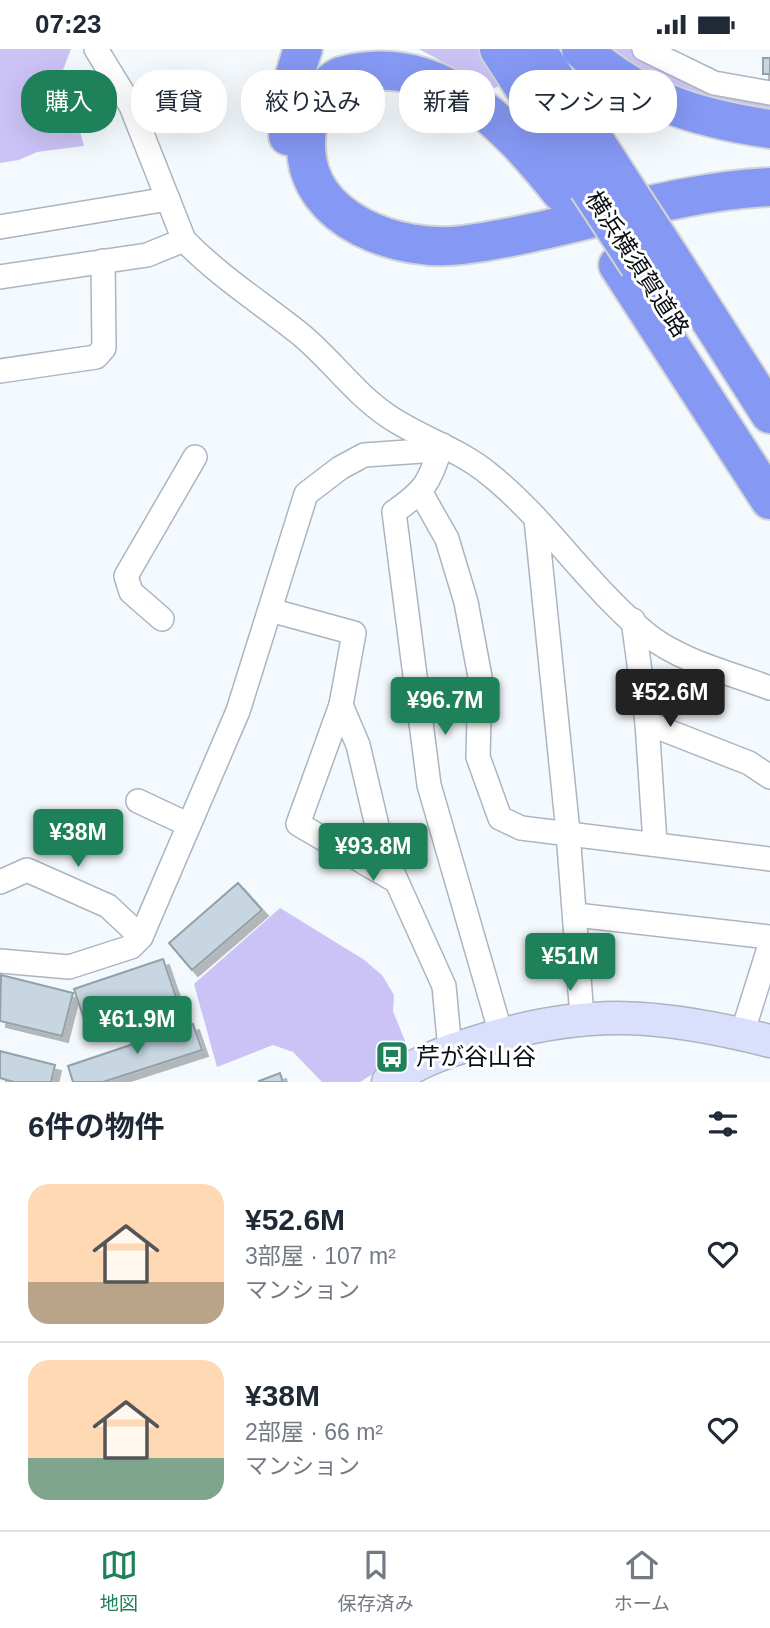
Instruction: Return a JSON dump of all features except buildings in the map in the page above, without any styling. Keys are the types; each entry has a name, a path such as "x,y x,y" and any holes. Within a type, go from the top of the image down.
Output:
{"highway":[{"path":"303,49 296,68 287,118 288,161 301,192 327,224 387,253 446,261 711,208 770,203"},
{"name":"横浜横須賀道路","path":"499,49 642,261 770,483"},
{"name":"横浜横須賀道路","path":"536,49 590,186"},
{"path":"581,49 607,72 653,100 686,112 770,129"},
{"path":"770,187 711,192 461,246 406,243 372,232 342,217 306,169 305,128 316,99 339,77 364,65 402,60 434,66 466,86 505,122 590,186 642,261 770,501"},
{"name":"横浜横須賀道路","path":"642,261 770,415"}],"street":[{"path":"96,49 131,106 184,240 219,274 301,335 363,398 390,418 487,472 536,519 593,584 649,636 685,657 770,688"},
{"path":"644,49 714,83 770,93"},
{"path":"0,227 168,199"},
{"path":"0,277 147,255 184,240"},
{"path":"0,371 96,357 104,348 103,261"},
{"path":"442,445 429,481 421,493 394,512 429,785 502,1034"},
{"path":"0,961 69,967 131,947 141,937 238,711 306,494 340,468 364,455 422,451 442,445"},
{"path":"162,619 131,591 126,576 195,457"},
{"path":"421,493 447,538 466,602 480,677 478,757 500,818 521,828 770,859"},
{"path":"536,519 576,915 582,1017"},
{"path":"270,610 354,633 341,705 298,824 396,881"},
{"path":"633,620 647,723 655,843"},
{"path":"341,705 358,745 383,851 444,986 450,1050"},
{"path":"647,723 749,763 770,777"},
{"path":"138,801 189,825"},
{"path":"0,882 27,870 108,906 141,937"},
{"path":"576,915 770,937"},
{"path":"388,1082 420,1061 450,1050 502,1034 582,1017 637,1018 693,1024 756,1038 770,945"}],"shaded area":[{"path":"0,49 71,49 63,70 21,70 21,133 80,133 84,146 37,152 19,160 0,163"},
{"path":"419,49 481,49 495,70 457,70"},
{"path":"594,49 632,49 643,58 770,101 770,118 737,115 677,87 677,70 640,70"},
{"path":"495,70 504,84 495,88"},
{"path":"280,908 363,959 382,975 394,995 393,1011 409,1051 360,1082 322,1082 293,1052 273,1045 217,1067 194,984"}],"place":[{"name":"芹が谷山谷","path":"392,1057"}]}
